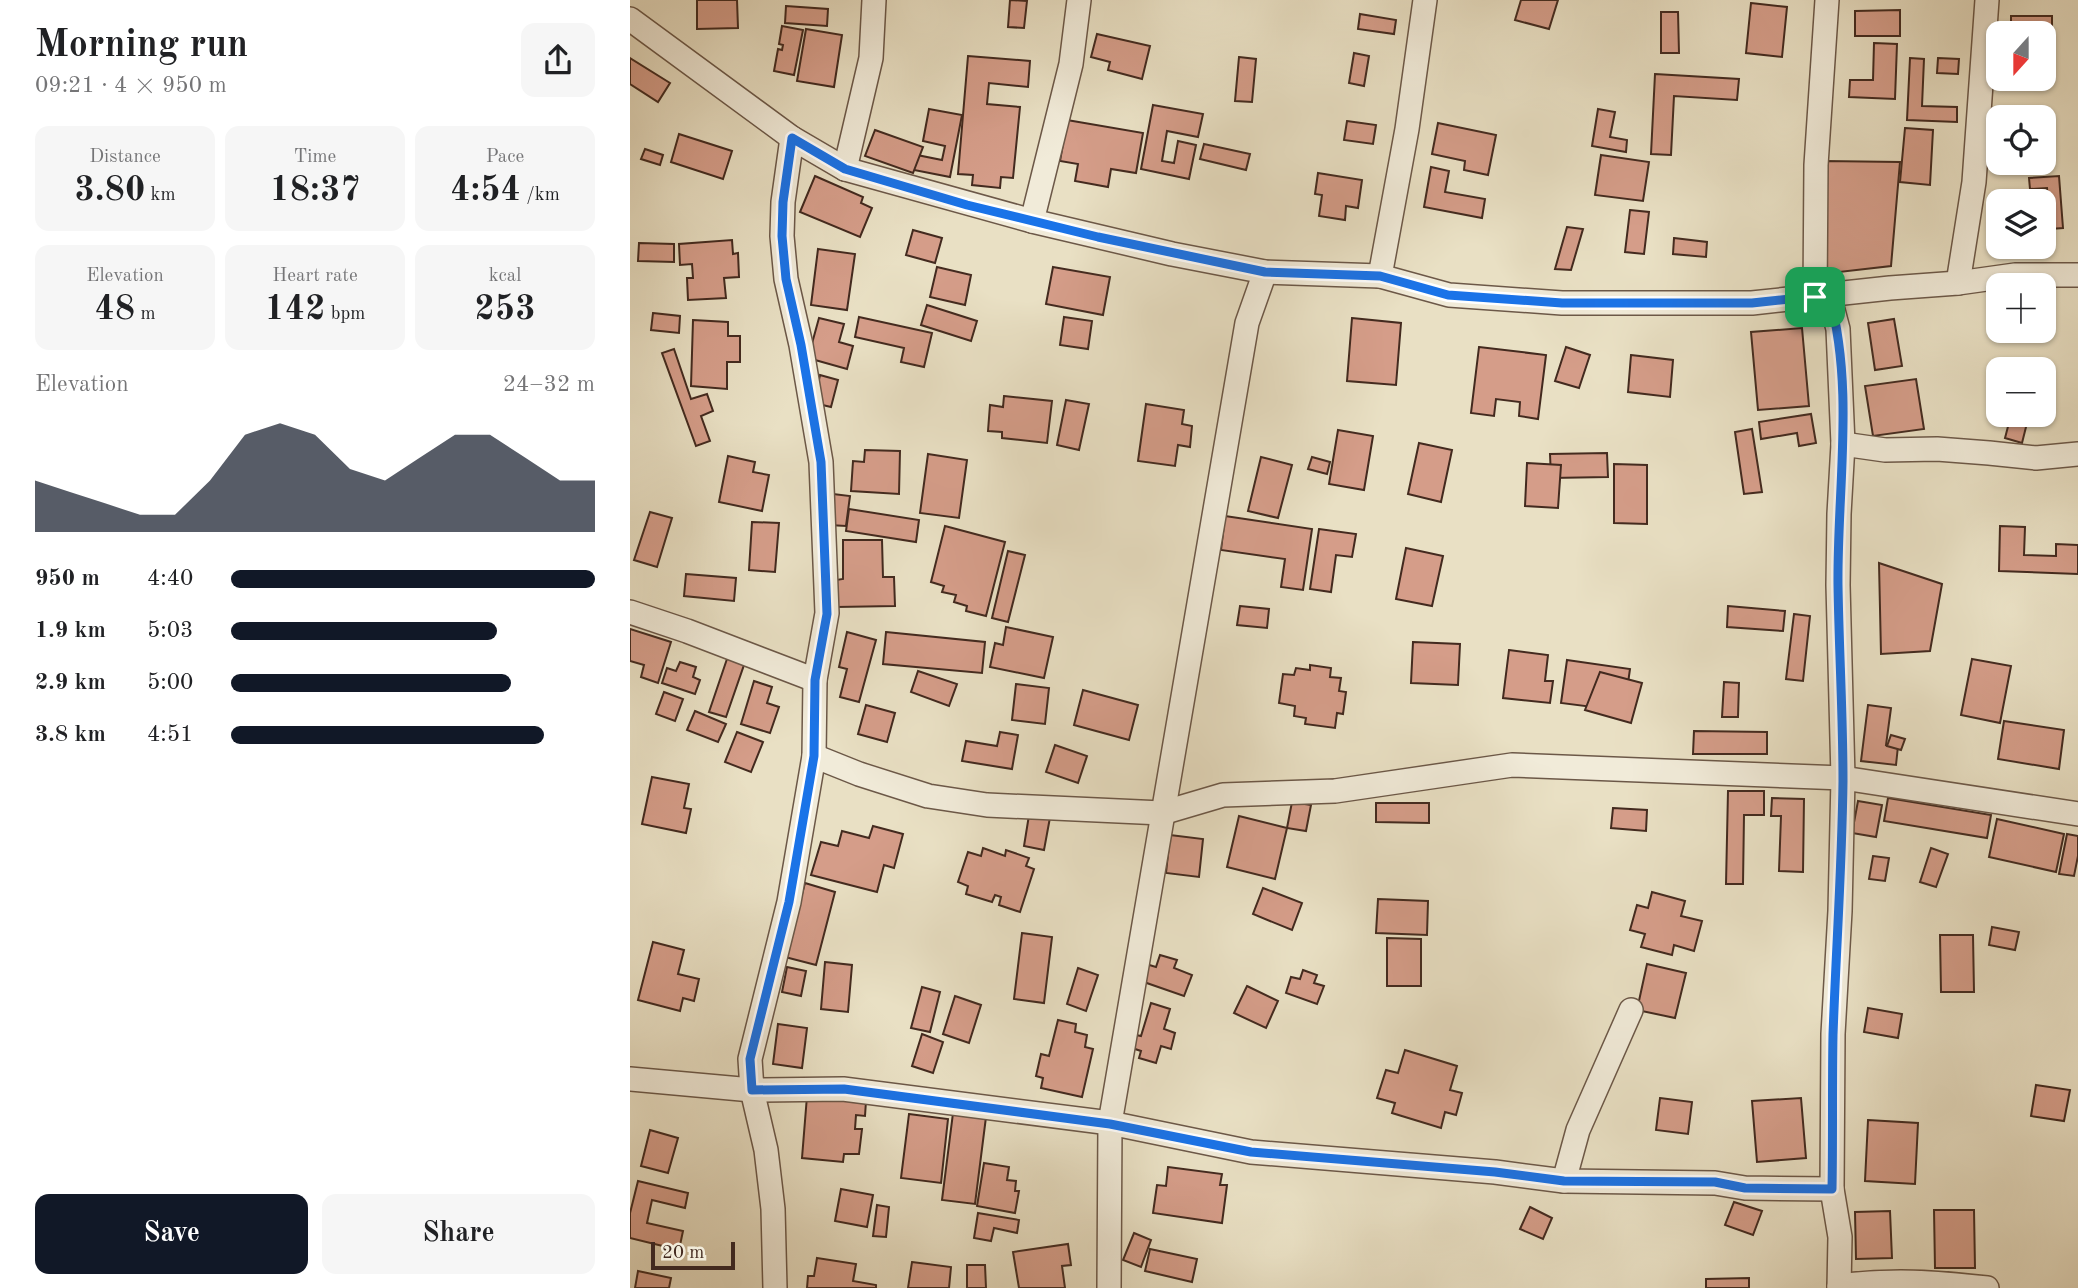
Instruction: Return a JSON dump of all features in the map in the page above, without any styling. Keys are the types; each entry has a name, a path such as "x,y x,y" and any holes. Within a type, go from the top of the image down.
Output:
{"street":[{"path":"845,169 871,58 874,0"},
{"path":"1032,221 1070,64 1079,0"},
{"path":"1380,276 1407,129 1425,0"},
{"path":"1826,0 1816,165 1822,296 1838,329 1843,444 1838,585 1843,778 1840,911 1833,1034 1832,1189 1840,1237 1839,1287 1882,1280 1987,1288"},
{"path":"1958,284 1974,182 1987,0"},
{"path":"630,19 792,138 845,169 1032,221 1172,254 1265,272 1380,276 1448,295 1562,303 1752,303 1958,284 2015,275 2078,275"},
{"path":"775,1288 773,1209 766,1150 752,1090 750,1059 789,902 814,756 815,680 827,614 821,462 801,345 786,279 782,236 783,202 792,138"},
{"path":"1108,1288 1110,1124 1247,323 1265,272"},
{"path":"1843,444 1885,450 1937,449 2036,458 2078,454"},
{"path":"630,612 815,680"},
{"path":"814,756 928,796 987,805 1162,813 1223,796 1335,791 1512,765 1843,778 2078,814"},
{"path":"1564,1181 1578,1130 1631,1010"},
{"path":"630,1079 752,1090 844,1089 1110,1124 1251,1152 1495,1172 1564,1181 1715,1182 1745,1188 1832,1189"}],"building":[{"path":"697,0 737,0 738,28 697,29"},
{"path":"1010,0 1027,1 1024,28 1008,27"},
{"path":"1521,0 1558,0 1549,29 1515,20"},
{"path":"1751,3 1787,7 1782,57 1746,53"},
{"path":"786,6 828,9 827,26 785,23"},
{"path":"1900,10 1900,36 1855,36 1855,11"},
{"path":"1661,12 1678,12 1679,53 1661,53"},
{"path":"1360,14 1396,20 1394,34 1358,29"},
{"path":"2011,16 2052,16 2052,21 2011,21"},
{"path":"782,26 803,30 794,75 774,71 778,49 782,50 783,45 779,44"},
{"path":"806,29 842,35 834,87 797,81"},
{"path":"1097,34 1150,46 1142,79 1108,70 1110,62 1091,57"},
{"path":"1874,43 1897,44 1895,99 1849,97 1850,80 1873,80"},
{"path":"1354,53 1369,56 1364,86 1349,83"},
{"path":"968,56 1030,61 1028,87 989,83 987,104 1020,107 1013,178 1001,177 1000,188 972,185 973,175 958,174"},
{"path":"1239,57 1256,59 1252,102 1235,101"},
{"path":"630,58 670,83 658,102 630,84"},
{"path":"1910,58 1924,59 1922,106 1957,107 1957,122 1907,120"},
{"path":"1938,58 1959,59 1958,74 1937,73"},
{"path":"1655,74 1739,79 1737,100 1674,96 1671,155 1651,154"},
{"path":"1153,105 1203,114 1198,137 1167,131 1162,161 1174,163 1178,141 1196,145 1189,179 1141,169"},
{"path":"929,109 962,115 950,177 909,169 912,154 942,160 945,146 923,141"},
{"path":"1598,109 1615,112 1610,137 1627,140 1626,152 1592,146"},
{"path":"1067,120 1143,133 1136,173 1111,169 1108,187 1075,181 1078,164 1060,161"},
{"path":"1347,121 1376,125 1373,144 1344,140"},
{"path":"1438,123 1496,135 1488,175 1464,170 1465,161 1432,154"},
{"path":"1905,128 1933,130 1930,185 1900,182"},
{"path":"875,130 923,147 913,173 865,156"},
{"path":"679,134 732,151 723,179 671,162"},
{"path":"1204,144 1250,154 1246,170 1200,159"},
{"path":"645,149 663,155 660,165 641,159"},
{"path":"1601,155 1649,162 1643,201 1595,195"},
{"path":"1824,161 1900,162 1891,266 1822,274"},
{"path":"1431,167 1449,171 1445,192 1485,199 1482,218 1424,207"},
{"path":"1318,173 1362,180 1358,208 1346,206 1345,220 1319,216 1322,195 1315,194"},
{"path":"815,176 863,197 861,203 872,208 860,237 800,212"},
{"path":"2059,176 2063,228 2056,229 2056,189 2030,189 2029,178"},
{"path":"1630,210 1649,212 1644,254 1625,252"},
{"path":"1567,227 1583,229 1571,270 1555,269"},
{"path":"913,230 942,238 935,263 906,255"},
{"path":"1674,238 1707,242 1706,257 1673,254"},
{"path":"732,240 733,254 738,253 739,277 724,278 726,298 688,300 687,278 693,278 692,264 680,265 679,244"},
{"path":"639,243 674,244 674,262 638,261"},
{"path":"818,249 855,254 847,310 811,305"},
{"path":"937,267 971,275 965,305 930,297"},
{"path":"1053,267 1110,277 1103,315 1046,304"},
{"path":"927,305 977,321 971,341 921,325"},
{"path":"653,313 680,316 679,333 651,330"},
{"path":"859,317 932,333 924,367 901,362 904,348 855,337"},
{"path":"1064,317 1092,321 1088,349 1060,345"},
{"path":"819,318 844,324 839,342 853,346 847,369 808,358"},
{"path":"1352,318 1401,323 1396,385 1347,381"},
{"path":"1894,319 1902,366 1875,370 1868,323"},
{"path":"693,320 728,322 728,336 740,336 740,362 727,362 727,389 691,386"},
{"path":"1802,328 1809,406 1758,410 1751,332"},
{"path":"1479,347 1546,355 1538,419 1519,416 1520,402 1496,399 1494,416 1471,413"},
{"path":"1566,347 1590,355 1579,388 1555,381"},
{"path":"674,349 691,399 707,394 713,411 701,416 710,441 696,446 662,353"},
{"path":"1631,355 1673,360 1670,397 1628,392"},
{"path":"820,375 838,380 831,407 814,403"},
{"path":"1916,379 1924,429 1873,436 1865,386"},
{"path":"1004,396 1052,401 1047,443 1002,438 1002,432 988,431 990,405 1003,407"},
{"path":"1066,400 1089,404 1079,450 1057,445"},
{"path":"1146,404 1184,410 1182,424 1192,426 1190,447 1178,445 1175,466 1138,461"},
{"path":"1811,414 1816,443 1799,446 1797,433 1761,439 1759,422"},
{"path":"2008,427 2026,427 2022,443 2005,438"},
{"path":"1752,429 1762,492 1744,494 1735,432"},
{"path":"1338,430 1373,436 1364,490 1329,484"},
{"path":"1419,443 1452,450 1441,502 1408,494"},
{"path":"865,450 900,451 899,494 851,491 853,461 864,462"},
{"path":"1607,453 1608,477 1551,478 1550,454"},
{"path":"928,454 967,460 959,518 920,513"},
{"path":"728,456 755,462 753,472 769,475 762,511 719,502"},
{"path":"1261,457 1292,465 1278,518 1248,511"},
{"path":"1312,457 1330,462 1327,474 1308,469"},
{"path":"1527,463 1561,465 1558,508 1525,506"},
{"path":"1614,464 1647,465 1647,524 1614,523"},
{"path":"833,494 850,496 846,526 829,525"},
{"path":"849,509 919,520 916,542 846,531"},
{"path":"650,512 672,518 657,567 634,560"},
{"path":"1225,516 1312,529 1303,590 1281,587 1285,559 1221,550"},
{"path":"752,522 779,523 775,572 749,570"},
{"path":"945,526 1005,542 986,616 966,611 967,606 954,602 956,595 942,592 944,586 931,582"},
{"path":"2000,526 2025,527 2024,555 2056,556 2056,544 2078,545 2078,574 1999,571"},
{"path":"1319,529 1356,534 1352,557 1336,555 1331,592 1310,589"},
{"path":"843,540 882,540 883,577 894,577 895,606 836,607 836,580 843,579"},
{"path":"1406,548 1443,556 1432,606 1396,599"},
{"path":"1008,551 1025,555 1008,622 992,618"},
{"path":"1879,563 1942,584 1930,651 1881,654"},
{"path":"686,574 736,578 734,601 684,596"},
{"path":"1240,606 1269,609 1267,628 1237,625"},
{"path":"1728,606 1785,611 1783,631 1727,627"},
{"path":"1794,614 1810,616 1803,681 1786,679"},
{"path":"1006,627 1053,637 1044,678 990,667 995,643 1003,645"},
{"path":"630,629 671,642 658,683 641,677 644,665 630,661"},
{"path":"847,632 876,640 859,702 840,697 847,669 839,667"},
{"path":"886,632 985,642 982,673 883,664"},
{"path":"1413,642 1460,644 1458,685 1411,683"},
{"path":"1509,650 1548,655 1545,681 1553,681 1550,703 1503,698"},
{"path":"728,656 745,662 726,717 709,712"},
{"path":"1972,659 2011,666 2000,723 1961,715"},
{"path":"1567,660 1630,669 1624,711 1561,703"},
{"path":"680,662 696,667 693,677 700,680 695,694 662,683 667,668 676,671"},
{"path":"1310,665 1331,668 1330,677 1341,678 1339,691 1346,692 1343,714 1337,713 1335,728 1305,724 1306,718 1294,716 1295,706 1279,703 1283,674 1294,675 1296,668 1310,670"},
{"path":"918,671 957,684 949,706 911,692"},
{"path":"1600,672 1642,683 1631,723 1585,710"},
{"path":"754,681 772,687 767,703 779,707 770,733 741,724"},
{"path":"1724,682 1739,683 1738,717 1722,717"},
{"path":"1016,684 1049,688 1045,724 1012,720"},
{"path":"1083,690 1138,705 1129,740 1074,725"},
{"path":"664,692 683,699 675,721 656,714"},
{"path":"866,705 895,713 887,742 858,734"},
{"path":"1868,705 1891,708 1886,745 1898,746 1896,765 1861,761"},
{"path":"695,711 726,724 718,742 687,730"},
{"path":"2004,721 2064,730 2059,769 1998,759"},
{"path":"1694,731 1767,732 1767,754 1693,754"},
{"path":"737,732 763,742 751,772 725,762"},
{"path":"1000,732 1018,735 1012,769 962,761 966,741 997,746"},
{"path":"1891,735 1905,739 1901,750 1887,746"},
{"path":"1055,745 1087,756 1078,783 1046,772"},
{"path":"652,777 689,784 684,808 691,809 686,833 642,824"},
{"path":"1728,791 1764,791 1764,815 1744,815 1743,884 1726,884"},
{"path":"1772,798 1804,799 1803,872 1779,871 1781,816 1771,816"},
{"path":"1888,798 1991,815 1987,838 1884,821"},
{"path":"1858,801 1882,805 1876,837 1852,833"},
{"path":"1292,802 1311,805 1306,831 1287,828"},
{"path":"1376,803 1429,803 1429,823 1376,822"},
{"path":"1613,808 1647,810 1646,831 1611,828"},
{"path":"1030,809 1051,812 1044,850 1024,846"},
{"path":"1239,816 1287,828 1275,879 1227,867"},
{"path":"1997,819 2064,834 2056,872 1989,857"},
{"path":"873,826 903,834 894,868 884,865 877,892 811,875 821,842 838,846 842,831 869,838"},
{"path":"2067,834 2078,836 2074,876 2059,874"},
{"path":"1170,835 1203,839 1199,877 1166,873"},
{"path":"983,848 1005,856 1006,850 1029,858 1026,866 1034,869 1020,912 999,905 1001,897 995,895 992,902 966,894 968,886 958,882 968,852 981,856"},
{"path":"1931,848 1948,854 1936,887 1920,882"},
{"path":"1873,856 1889,858 1885,881 1869,879"},
{"path":"805,883 835,892 816,965 785,957"},
{"path":"1263,888 1302,903 1292,930 1253,914"},
{"path":"1652,892 1685,901 1681,916 1702,921 1694,951 1674,945 1672,955 1641,947 1645,934 1630,930 1637,905 1648,908"},
{"path":"1378,899 1428,901 1427,935 1376,933"},
{"path":"1992,927 2019,932 2015,950 1989,945"},
{"path":"1022,933 1052,937 1044,1003 1014,999"},
{"path":"1940,935 1973,935 1974,992 1941,992"},
{"path":"1387,938 1421,939 1421,986 1387,986"},
{"path":"653,942 684,950 678,974 699,979 694,1001 683,998 680,1011 638,1000"},
{"path":"1160,955 1177,960 1174,968 1192,975 1184,996 1141,981 1146,964 1156,967"},
{"path":"825,962 852,965 848,1012 821,1009"},
{"path":"1647,964 1686,973 1675,1018 1637,1010"},
{"path":"787,967 806,971 801,996 782,992"},
{"path":"1078,968 1098,975 1086,1011 1067,1004"},
{"path":"1303,970 1317,975 1314,983 1324,986 1317,1004 1286,993 1291,977 1300,979"},
{"path":"1247,986 1278,1001 1266,1028 1234,1013"},
{"path":"922,987 940,992 930,1032 911,1028"},
{"path":"955,996 981,1005 969,1043 943,1034"},
{"path":"1151,1003 1170,1009 1164,1029 1175,1033 1171,1049 1161,1046 1156,1063 1139,1058 1141,1051 1132,1048 1136,1035 1141,1036"},
{"path":"1868,1008 1902,1014 1898,1038 1864,1032"},
{"path":"1058,1020 1076,1024 1075,1032 1087,1035 1085,1047 1093,1049 1082,1097 1041,1088 1043,1078 1036,1076 1041,1054 1049,1056"},
{"path":"778,1024 807,1028 802,1068 773,1064"},
{"path":"922,1034 943,1042 933,1073 912,1066"},
{"path":"1405,1050 1457,1066 1450,1090 1462,1093 1456,1115 1445,1112 1441,1128 1392,1113 1395,1103 1377,1098 1386,1070 1398,1073"},
{"path":"2036,1085 2070,1090 2064,1121 2031,1116"},
{"path":"807,1096 866,1101 865,1116 856,1115 855,1129 862,1129 859,1154 844,1154 843,1162 802,1158"},
{"path":"1660,1098 1692,1102 1688,1134 1656,1130"},
{"path":"1801,1098 1806,1158 1757,1162 1752,1101"},
{"path":"953,1113 986,1117 975,1204 942,1200"},
{"path":"909,1114 948,1119 941,1183 901,1178"},
{"path":"1868,1120 1918,1123 1915,1184 1865,1181"},
{"path":"650,1130 678,1138 668,1173 641,1166"},
{"path":"984,1163 1009,1167 1007,1180 1016,1181 1015,1191 1019,1191 1015,1213 977,1206"},
{"path":"1168,1167 1222,1174 1220,1185 1227,1185 1222,1223 1153,1213 1157,1185 1166,1186"},
{"path":"638,1181 688,1193 685,1208 652,1200 647,1223 683,1231 679,1250 630,1238 630,1213"},
{"path":"841,1189 873,1195 867,1227 835,1221"},
{"path":"1734,1202 1762,1211 1753,1235 1725,1225"},
{"path":"877,1205 889,1207 886,1237 873,1236"},
{"path":"1530,1207 1552,1218 1543,1239 1520,1229"},
{"path":"1934,1210 1974,1210 1975,1268 1935,1268"},
{"path":"1890,1211 1892,1258 1856,1259 1855,1212"},
{"path":"978,1213 1019,1220 1017,1233 994,1228 991,1241 974,1238"},
{"path":"1134,1233 1151,1240 1141,1267 1123,1260"},
{"path":"1068,1244 1071,1265 1062,1266 1065,1288 1019,1288 1013,1252"},
{"path":"1150,1249 1197,1259 1192,1282 1145,1271"},
{"path":"817,1258 856,1264 853,1281 876,1285 876,1288 807,1288 808,1276 814,1276"},
{"path":"912,1262 951,1267 949,1288 908,1288"},
{"path":"967,1265 985,1265 986,1288 967,1288"},
{"path":"638,1271 671,1278 669,1288 635,1288"},
{"path":"1749,1278 1749,1288 1706,1288 1706,1279"}],"route":[{"path":"792,138 845,169 967,205 1172,254 1265,272 1380,276 1448,295 1562,303 1752,303 1815,297 1829,295 1838,329 1842,380 1843,444 1838,585 1843,778 1840,911 1833,1034 1832,1189 1745,1188 1715,1182 1564,1181 1495,1172 1251,1152 1110,1124 844,1089 752,1090 750,1059 789,902 814,756 815,680 827,614 821,462 801,345 786,279 782,236 783,202 792,138"}]}
